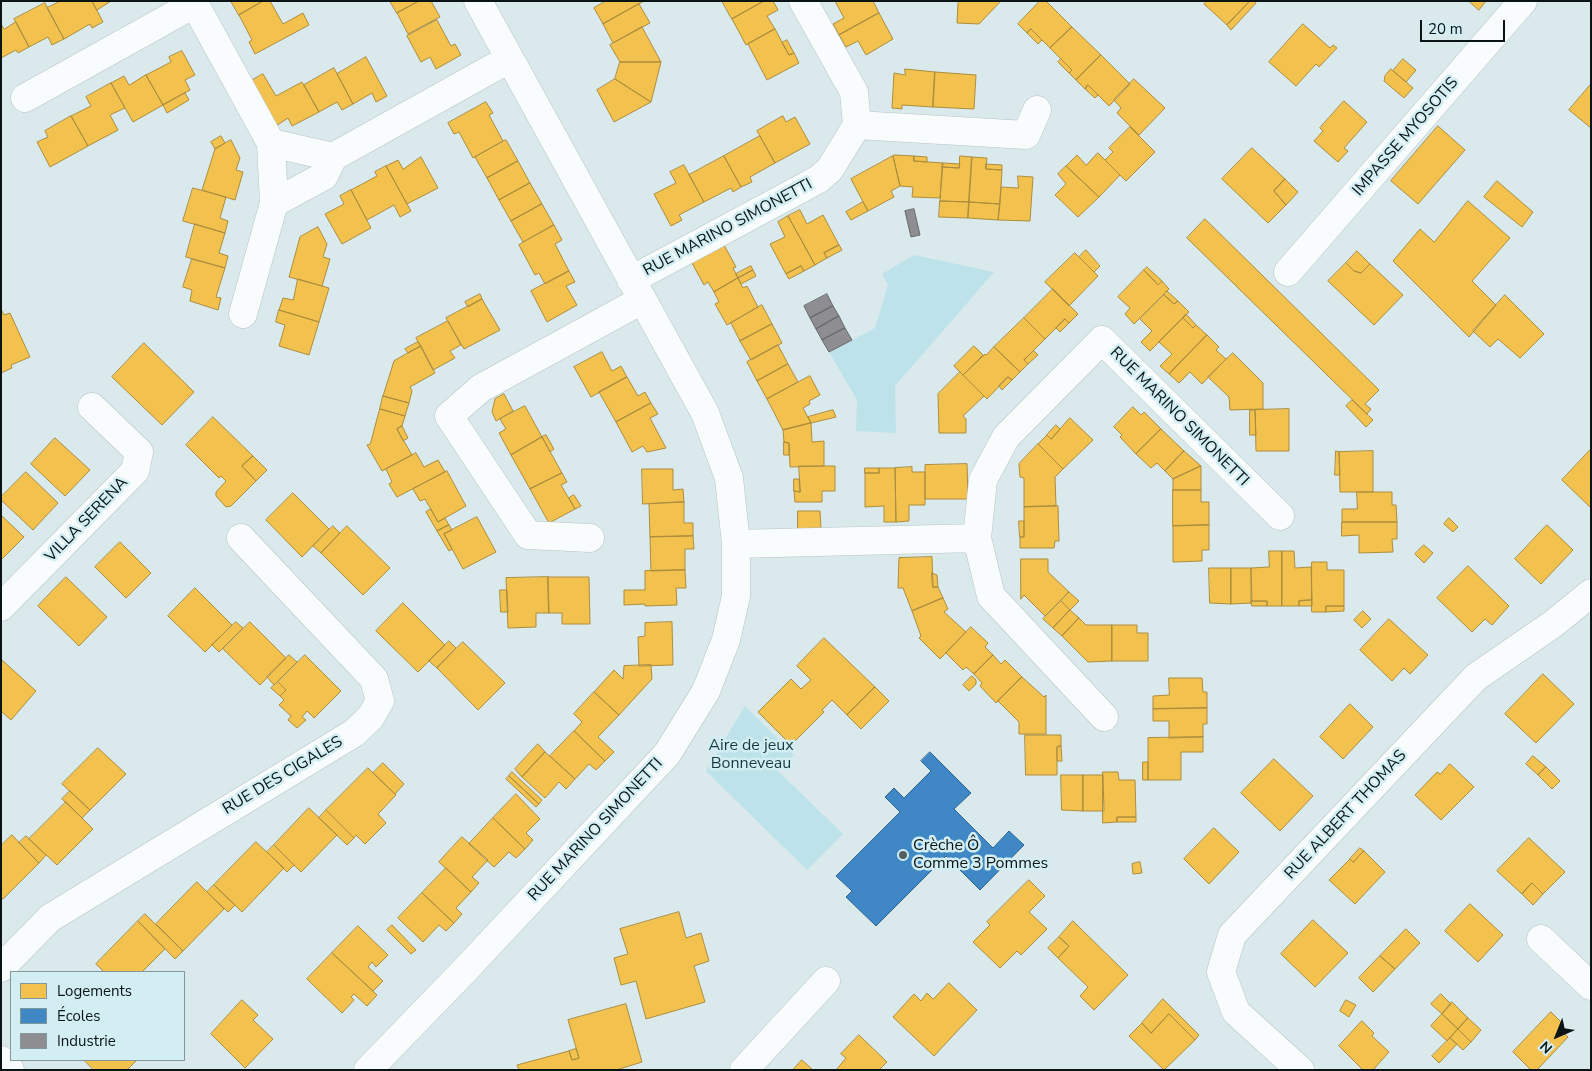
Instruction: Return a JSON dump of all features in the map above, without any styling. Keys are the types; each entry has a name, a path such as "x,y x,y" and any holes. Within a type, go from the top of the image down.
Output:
{"street":[{"name":"RUE MARINO SIMONETTI","path":"368,1070 466,969 667,754 706,691 726,640 736,596 736,544 729,478 705,413 478,1"},
{"path":"803,1 854,92 857,126 1026,135 1037,110"},
{"name":"IMPASSE MYOSOTIS","path":"1288,272 1523,1"},
{"path":"25,98 193,2 271,143 274,202 243,314"},
{"path":"274,202 324,176 333,157 509,59"},
{"name":"RUE MARINO SIMONETTI","path":"590,538 528,535 449,416 482,388 637,290 819,179 830,169 857,126"},
{"path":"271,143 333,157"},
{"name":"RUE MARINO SIMONETTI","path":"1104,718 991,596 977,538 983,480 1006,437 1102,340 1280,516"},
{"name":"VILLA SERENA","path":"1,607 135,471 139,452 92,407"},
{"name":"RUE DES CIGALES","path":"1,968 50,918 354,733 370,718 380,702 374,679 241,538"},
{"path":"736,544 977,538"},
{"name":"RUE ALBERT THOMAS","path":"1300,1070 1236,1012 1221,972 1232,935 1476,677 1553,624 1591,593"},
{"path":"1541,938 1591,986"},
{"path":"744,1070 826,981"},
{"path":"1,1060 10,1070"}],"green space":[{"path":"914,255 994,272 895,386 896,433 856,431 857,400 829,352 875,328 888,285 882,274"},
{"name":"Aire de jeux Bonneveau","path":"745,706 794,755 778,771 843,834 807,870 706,771"}],"building: Logements":[{"path":"61,1 92,1 103,22 92,28 90,24 64,39 47,8"},
{"path":"92,1 111,1 97,10"},
{"path":"231,1 263,1 239,15"},
{"path":"263,1 270,1 283,24 303,13 309,25 255,54 249,42 252,40 239,15"},
{"path":"390,1 419,1 397,13"},
{"path":"419,1 431,1 440,17 408,34 397,13"},
{"path":"606,1 644,1 603,24 594,8"},
{"path":"722,1 764,1 732,19"},
{"path":"764,1 773,1 778,10 767,16 775,29 746,45 732,19"},
{"path":"839,1 873,1 879,13 839,35 833,24 844,18 836,3"},
{"path":"960,1 1001,1 979,24 957,23 958,3"},
{"path":"1040,1 1046,1 1072,27 1050,48 1031,29 1027,33 1018,24"},
{"path":"1207,1 1250,1 1227,25 1204,4"},
{"path":"1250,1 1255,1 1256,3 1231,30 1227,25"},
{"path":"1469,1 1486,1 1479,10"},
{"path":"45,3 64,39 52,45 48,37 29,47 14,19"},
{"path":"639,4 650,23 613,43 603,24"},
{"path":"879,13 893,39 866,55 858,41 846,47 839,35"},
{"path":"437,20 451,46 455,44 461,55 436,69 430,57 421,62 407,36"},
{"path":"16,22 29,47 18,53 16,50 1,58 1,24 4,29"},
{"path":"1303,24 1330,48 1333,45 1337,48 1319,67 1316,64 1296,86 1269,62"},
{"path":"642,27 661,62 620,62 610,45"},
{"path":"1072,27 1101,55 1076,80 1069,73 1072,70 1050,48"},
{"path":"775,29 789,55 794,53 799,63 767,80 748,44"},
{"path":"1031,29 1042,40 1038,44 1027,33"},
{"path":"787,40 794,53 789,55 782,43"},
{"path":"182,51 195,75 185,80 190,90 163,105 146,75 171,62 169,57"},
{"path":"1101,55 1130,84 1109,106 1088,85 1085,89 1076,80"},
{"path":"366,57 387,96 376,102 372,93 353,104 337,74"},
{"path":"1061,59 1072,70 1069,73 1058,62"},
{"path":"1403,59 1416,70 1406,82 1393,71"},
{"path":"620,62 661,62 651,102 615,79"},
{"path":"334,68 353,104 342,110 337,102 319,112 304,85"},
{"path":"905,69 935,72 933,107 902,105 902,109 892,108 894,73 905,75"},
{"path":"1391,69 1413,88 1404,98 1384,81 1385,76"},
{"path":"935,72 976,75 974,109 933,107"},
{"path":"263,74 276,96 302,82 319,112 292,126 288,118 276,126 251,81"},
{"path":"146,75 163,105 133,122 111,83 124,76 129,85"},
{"path":"615,79 651,102 614,122 597,90"},
{"path":"1134,79 1165,108 1139,135 1117,113 1121,108 1114,100"},
{"path":"111,83 125,108 110,115 118,130 88,146 71,116 91,106 86,97"},
{"path":"1591,84 1591,128 1569,110"},
{"path":"1088,85 1098,95 1095,98 1085,89"},
{"path":"185,93 189,100 167,113 163,105"},
{"path":"1344,101 1367,122 1344,148 1348,151 1338,162 1314,141 1323,131 1320,128"},
{"path":"486,102 493,113 489,115 503,141 473,158 459,132 454,134 448,123"},
{"path":"71,116 88,146 50,167 37,142 48,137 45,131"},
{"path":"783,116 786,122 795,117 810,144 775,163 757,131"},
{"path":"1438,126 1465,150 1418,204 1391,181"},
{"path":"1130,127 1155,152 1126,181 1105,160 1113,152 1109,148"},
{"path":"221,136 225,143 215,149 211,142"},
{"path":"760,136 775,163 750,177 752,182 741,187 724,156"},
{"path":"231,140 240,158 236,170 243,172 235,200 202,190 215,149"},
{"path":"506,140 518,161 487,178 475,157"},
{"path":"1252,148 1285,179 1274,191 1286,205 1268,223 1222,179"},
{"path":"1098,153 1120,175 1099,197 1066,166 1077,155 1086,165"},
{"path":"724,156 741,187 733,192 731,188 704,202 689,175"},
{"path":"893,156 914,156 914,161 943,163 940,198 912,197 913,187 900,186"},
{"path":"893,156 900,186 891,191 894,197 868,211 851,179"},
{"path":"914,156 927,157 927,162 914,161"},
{"path":"960,156 972,157 969,202 940,201 942,167 959,168"},
{"path":"421,157 438,188 407,204 386,166 398,160 403,169"},
{"path":"972,157 987,158 986,169 1002,170 1000,204 969,202"},
{"path":"518,161 530,183 499,200 487,178"},
{"path":"943,163 960,164 959,168 942,167"},
{"path":"986,164 1002,165 1002,170 986,169"},
{"path":"684,165 704,202 679,215 682,220 671,226 654,194 676,183 670,172"},
{"path":"386,166 411,211 400,217 394,205 367,220 351,190 377,176 375,172"},
{"path":"1066,166 1099,197 1078,217 1055,195 1066,184 1058,174"},
{"path":"1018,176 1033,177 1030,221 998,220 1001,187 1018,188"},
{"path":"1285,179 1298,192 1286,205 1274,191"},
{"path":"1497,181 1533,212 1522,227 1484,197"},
{"path":"530,183 542,204 511,221 499,200"},
{"path":"193,188 226,197 220,218 228,221 225,233 183,221"},
{"path":"351,190 371,228 342,244 325,214 344,204 340,196"},
{"path":"940,201 969,202 968,218 939,217"},
{"path":"1468,201 1510,238 1472,281 1496,305 1469,337 1393,261 1420,229 1434,242"},
{"path":"863,202 868,211 851,220 846,212"},
{"path":"969,202 1000,204 998,220 968,218"},
{"path":"542,204 554,225 523,242 511,221"},
{"path":"800,210 807,224 823,215 839,245 824,253 827,258 815,265 788,216"},
{"path":"788,216 815,265 804,271 801,266 786,274 770,244 785,237 778,222"},
{"path":"1205,219 1379,390 1365,404 1371,409 1367,414 1187,238"},
{"path":"195,224 225,233 219,253 228,256 225,268 186,257"},
{"path":"554,225 562,240 555,244 569,271 545,284 539,273 535,275 519,245"},
{"path":"318,227 327,244 323,257 330,259 322,286 289,277 300,237"},
{"path":"724,245 736,267 733,268 738,278 714,292 708,282 704,285 692,263"},
{"path":"839,245 842,250 827,258 824,253"},
{"path":"1086,250 1100,266 1094,272 1079,257"},
{"path":"1357,251 1370,264 1361,273 1354,271 1346,263"},
{"path":"1075,253 1098,276 1069,306 1045,282"},
{"path":"192,259 225,268 216,297 221,298 218,310 190,301 192,290 183,287"},
{"path":"1346,263 1354,271 1361,273 1370,264 1403,295 1374,325 1328,281"},
{"path":"751,266 753,270 738,278 736,274"},
{"path":"801,266 804,271 789,279 786,274"},
{"path":"1147,267 1162,281 1158,285 1144,270"},
{"path":"753,270 756,276 741,284 738,278"},
{"path":"1144,270 1158,285 1162,281 1169,289 1134,324 1125,314 1130,308 1118,297"},
{"path":"569,271 575,282 566,286 577,305 547,322 531,291"},
{"path":"738,278 743,288 747,286 758,307 727,325 715,304 719,302 714,292"},
{"path":"298,279 329,288 319,322 279,310 283,298 293,300"},
{"path":"1053,289 1078,314 1069,323 1065,319 1045,339 1024,318"},
{"path":"1167,291 1178,301 1174,304 1164,295"},
{"path":"480,294 482,299 468,307 465,302"},
{"path":"1164,295 1174,304 1178,301 1189,312 1150,351 1141,342 1152,331 1140,319"},
{"path":"1505,295 1544,334 1520,358 1498,339 1490,347 1473,331"},
{"path":"482,299 500,330 464,349 446,318"},
{"path":"762,305 772,324 740,341 731,323"},
{"path":"1,309 4,315 10,313 30,357 11,365 12,368 1,373"},
{"path":"279,310 319,322 309,355 279,346 285,325 276,322"},
{"path":"1186,314 1196,325 1193,328 1183,318"},
{"path":"1024,318 1045,339 1024,360 1028,364 1020,372 994,347"},
{"path":"1183,318 1193,328 1196,325 1207,335 1169,374 1160,366 1172,354 1159,342"},
{"path":"1065,319 1069,323 1060,332 1056,328"},
{"path":"448,321 461,345 450,351 455,358 433,370 416,338"},
{"path":"772,324 782,343 751,360 740,341"},
{"path":"1207,335 1219,347 1216,350 1226,359 1202,384 1190,372 1179,383 1169,374"},
{"path":"418,342 421,346 408,353 405,349"},
{"path":"144,343 194,392 162,425 112,377"},
{"path":"778,345 788,364 757,381 747,362"},
{"path":"421,346 435,373 410,387 412,391 409,403 383,396 394,361"},
{"path":"974,346 983,355 963,375 954,366"},
{"path":"994,347 1020,372 1012,380 1008,377 987,399 963,375"},
{"path":"1034,351 1038,355 1028,364 1024,360"},
{"path":"602,352 612,371 621,366 627,377 591,397 574,367"},
{"path":"1233,353 1263,383 1263,409 1230,410 1229,397 1208,377"},
{"path":"788,364 798,382 767,399 757,381"},
{"path":"960,372 984,396 963,416 966,419 966,433 939,433 938,394"},
{"path":"810,376 820,395 809,401 810,404 803,408 811,423 783,430 767,399"},
{"path":"627,377 638,396 645,392 651,403 616,422 599,392"},
{"path":"1008,377 1012,380 1002,390 999,386"},
{"path":"504,394 513,411 496,421 492,412 495,399"},
{"path":"383,396 409,403 405,416 380,409"},
{"path":"1352,400 1373,420 1366,427 1346,406"},
{"path":"651,403 658,414 650,418 666,448 647,452 643,446 632,452 616,422"},
{"path":"525,406 542,437 511,455 499,433 506,429 500,419"},
{"path":"1133,407 1141,415 1144,412 1161,429 1136,454 1120,437 1122,435 1114,427"},
{"path":"380,409 405,416 402,426 397,429 412,455 382,471 367,445 370,444"},
{"path":"1289,409 1289,451 1256,451 1255,410"},
{"path":"833,410 836,417 811,423 808,417"},
{"path":"1250,410 1255,410 1256,435 1250,435"},
{"path":"213,417 253,456 242,466 256,481 231,506 226,507 216,496 216,492 226,481 221,476 219,478 186,445"},
{"path":"1070,418 1093,440 1063,469 1038,444 1047,435 1051,439"},
{"path":"811,423 812,442 824,441 824,466 790,467 789,443 784,442 783,430"},
{"path":"1056,425 1060,429 1051,439 1047,435"},
{"path":"402,426 408,438 403,441 397,429"},
{"path":"1161,429 1184,451 1165,471 1157,463 1151,468 1136,454"},
{"path":"546,435 554,449 550,452 542,437"},
{"path":"542,437 562,473 530,489 511,455"},
{"path":"55,438 90,470 65,496 31,464"},
{"path":"784,442 789,443 789,455 784,455"},
{"path":"1038,444 1063,469 1055,477 1056,506 1024,507 1024,478 1020,477 1019,464"},
{"path":"1591,449 1591,508 1562,480"},
{"path":"1184,451 1201,466 1173,479 1165,471"},
{"path":"1336,451 1339,452 1340,475 1335,475"},
{"path":"1373,451 1373,492 1340,492 1339,452"},
{"path":"416,453 424,467 438,460 445,472 397,497 389,484 392,482 386,469"},
{"path":"253,456 267,470 256,481 242,466"},
{"path":"967,464 968,499 925,499 925,465"},
{"path":"799,466 835,466 835,491 822,491 822,502 795,502 794,491 800,492"},
{"path":"1201,466 1201,490 1173,490 1173,479"},
{"path":"912,467 912,472 925,472 925,505 909,505 909,521 896,522 895,468"},
{"path":"865,468 879,468 879,473 865,473"},
{"path":"879,468 895,468 896,522 884,522 884,506 865,507 865,473 879,473"},
{"path":"642,469 673,469 673,490 683,489 684,502 643,504"},
{"path":"447,471 466,506 438,522 425,499 420,501 413,489"},
{"path":"26,472 58,503 33,530 1,500 1,497"},
{"path":"562,473 567,482 561,485 575,509 549,523 530,489"},
{"path":"794,479 799,479 800,492 794,491"},
{"path":"1173,490 1201,490 1201,502 1209,502 1209,525 1173,526"},
{"path":"1357,492 1392,492 1392,505 1396,505 1397,522 1342,522 1342,509 1357,509"},
{"path":"293,493 329,529 302,557 266,520"},
{"path":"574,495 581,506 575,509 569,498"},
{"path":"684,502 684,523 693,523 693,536 650,537 649,504"},
{"path":"1058,506 1059,541 1055,541 1054,548 1020,548 1020,537 1024,537 1024,507"},
{"path":"431,509 438,522 445,518 449,525 437,531 426,512"},
{"path":"798,511 820,511 821,528 798,529"},
{"path":"1,515 24,537 1,560"},
{"path":"477,517 496,552 463,569 444,534"},
{"path":"1449,518 1458,527 1453,532 1444,524"},
{"path":"1019,521 1024,521 1024,537 1020,537"},
{"path":"1342,522 1397,522 1397,539 1392,539 1393,552 1359,553 1359,535 1342,536"},
{"path":"449,525 452,530 444,534 452,549 449,551 437,531"},
{"path":"1209,525 1209,550 1202,550 1202,561 1173,562 1173,526"},
{"path":"1547,525 1573,550 1541,584 1515,559"},
{"path":"333,526 340,533 321,553 313,546"},
{"path":"347,526 390,568 363,595 321,553"},
{"path":"693,536 694,549 685,549 685,570 651,571 650,537"},
{"path":"120,542 151,573 126,598 95,567"},
{"path":"1424,545 1433,553 1424,563 1415,554"},
{"path":"1269,551 1282,551 1282,606 1267,606 1267,601 1251,601 1251,568 1269,567"},
{"path":"1282,551 1294,551 1295,568 1311,567 1312,600 1299,601 1299,606 1282,606"},
{"path":"932,557 933,587 938,587 943,598 912,611 903,588 898,588 899,558"},
{"path":"1021,559 1048,559 1048,572 1069,592 1045,616 1024,595 1021,599"},
{"path":"1312,562 1327,562 1327,570 1344,570 1344,606 1326,606 1326,612 1312,612"},
{"path":"1468,566 1509,606 1492,625 1485,619 1472,632 1437,598"},
{"path":"1209,568 1231,568 1231,604 1210,603"},
{"path":"1231,568 1251,568 1252,603 1231,604"},
{"path":"685,570 686,588 676,588 677,605 624,605 624,590 645,590 645,571"},
{"path":"932,573 937,575 938,587 933,587"},
{"path":"66,577 107,617 79,646 38,606"},
{"path":"548,577 549,613 536,613 536,627 508,628 506,578"},
{"path":"548,577 589,577 590,624 562,624 562,613 549,613"},
{"path":"195,588 232,625 205,652 168,616"},
{"path":"500,590 507,590 508,612 501,612"},
{"path":"1069,592 1079,601 1070,610 1061,601"},
{"path":"943,598 948,609 944,612 966,632 940,659 919,638 921,636 912,611"},
{"path":"1312,600 1312,606 1299,606 1299,601"},
{"path":"1061,601 1070,610 1053,628 1043,619"},
{"path":"1251,601 1267,601 1267,606 1252,606"},
{"path":"403,603 445,645 418,672 376,631"},
{"path":"1326,606 1344,606 1344,611 1326,612"},
{"path":"1070,610 1079,618 1062,636 1053,628"},
{"path":"1363,611 1371,619 1362,628 1354,620"},
{"path":"1079,618 1086,625 1112,625 1112,661 1088,662 1062,636"},
{"path":"1389,619 1428,655 1410,674 1404,668 1392,681 1360,650"},
{"path":"236,622 243,628 219,652 212,645"},
{"path":"250,622 286,658 260,685 223,649"},
{"path":"672,622 673,665 639,666 638,637 645,636 645,623"},
{"path":"1112,625 1137,625 1137,633 1148,633 1148,661 1112,661"},
{"path":"971,627 988,643 985,647 993,655 974,674 966,667 963,670 946,653"},
{"path":"824,638 875,687 847,715 832,700 822,710 824,712 791,745 758,712 791,679 801,689 811,680 797,666"},
{"path":"449,641 456,648 437,668 429,661"},
{"path":"463,642 505,683 478,710 437,668"},
{"path":"289,655 297,662 274,685 267,677"},
{"path":"305,655 341,691 314,718 307,711 302,717 306,720 297,728 288,720 291,716 279,705 284,700 280,696 286,690 278,682"},
{"path":"993,655 1001,664 1005,660 1022,677 996,703 980,686 982,683 974,674"},
{"path":"2,660 36,691 11,720 1,711"},
{"path":"651,665 652,679 619,715 594,692 614,670 623,679 624,666"},
{"path":"1543,674 1574,704 1536,743 1505,714"},
{"path":"972,676 976,680 976,684 969,691 963,685"},
{"path":"1022,677 1044,697 1046,695 1046,734 1019,734 1019,722 998,701"},
{"path":"1169,678 1202,678 1203,692 1207,692 1207,708 1153,709 1153,696 1169,695"},
{"path":"278,682 286,690 280,696 271,688"},
{"path":"875,687 889,701 861,729 847,715"},
{"path":"594,692 619,715 598,737 614,752 605,761 574,731 582,722 574,714"},
{"path":"1350,704 1373,727 1343,759 1320,737"},
{"path":"1207,708 1207,724 1203,724 1203,737 1169,738 1169,721 1153,721 1153,709"},
{"path":"574,731 605,761 596,770 589,764 575,779 550,756"},
{"path":"1025,735 1061,735 1061,746 1057,747 1057,775 1026,775"},
{"path":"1203,737 1203,752 1181,752 1181,780 1148,780 1148,738"},
{"path":"538,744 545,752 522,777 515,769"},
{"path":"1061,746 1062,761 1057,761 1057,747"},
{"path":"98,748 126,774 90,810 62,784"},
{"path":"545,752 575,779 566,789 559,782 545,798 522,777"},
{"path":"1533,756 1546,767 1538,775 1526,764"},
{"path":"1274,759 1313,796 1280,831 1241,793"},
{"path":"1143,762 1148,762 1148,780 1143,780"},
{"path":"383,763 404,784 395,794 373,773"},
{"path":"1450,764 1474,787 1441,820 1415,795 1437,772 1440,774"},
{"path":"1546,767 1560,781 1552,789 1538,775"},
{"path":"368,768 396,795 378,814 386,823 365,844 356,835 354,838 326,810"},
{"path":"512,772 542,800 539,804 509,776"},
{"path":"1103,772 1118,772 1119,780 1135,780 1136,817 1117,817 1117,822 1103,823"},
{"path":"1061,775 1083,775 1083,811 1062,810"},
{"path":"1083,775 1103,775 1104,811 1083,811"},
{"path":"509,776 539,804 536,807 506,779"},
{"path":"70,791 90,810 82,818 62,799"},
{"path":"516,794 540,819 526,833 533,840 525,849 493,818"},
{"path":"66,802 93,829 57,865 29,839"},
{"path":"309,808 337,835 301,872 274,845"},
{"path":"326,810 354,838 347,845 319,818"},
{"path":"1117,817 1136,817 1136,822 1117,822"},
{"path":"493,818 525,849 516,858 509,852 494,867 469,844"},
{"path":"1214,828 1239,852 1209,884 1184,859"},
{"path":"12,835 39,863 3,899 1,898 1,846"},
{"path":"26,836 46,855 39,863 19,843"},
{"path":"462,837 488,860 472,877 479,883 471,892 439,862"},
{"path":"1529,838 1565,872 1543,894 1532,883 1522,894 1497,871"},
{"path":"256,842 284,868 242,912 214,885"},
{"path":"274,845 294,865 287,872 267,852"},
{"path":"1360,848 1364,851 1353,862 1350,859"},
{"path":"1364,851 1385,872 1355,904 1329,880 1350,859 1353,862"},
{"path":"1140,862 1142,873 1133,874 1132,864"},
{"path":"446,868 471,892 456,908 462,914 454,923 422,893"},
{"path":"1029,880 1045,896 1029,912 1047,929 1021,955 1017,951 1000,968 973,942 990,925 987,922"},
{"path":"197,882 224,909 183,951 156,924"},
{"path":"1532,883 1543,894 1533,905 1522,894"},
{"path":"214,885 235,905 228,912 207,892"},
{"path":"422,893 454,923 446,931 439,925 423,942 398,918"},
{"path":"1470,904 1503,935 1478,962 1445,931"},
{"path":"679,912 686,938 701,933 709,961 694,966 705,1002 646,1019 636,981 621,985 614,958 628,954 620,929"},
{"path":"145,914 183,951 175,959 138,921"},
{"path":"1313,920 1348,953 1315,987 1281,954"},
{"path":"138,921 165,949 143,971 103,971 96,964"},
{"path":"1073,921 1128,975 1094,1010 1080,996 1088,987 1058,958 1069,946 1059,937"},
{"path":"392,925 416,950 411,954 387,930"},
{"path":"358,926 388,955 376,967 372,962 368,967 383,981 373,991 332,953"},
{"path":"1406,929 1420,943 1395,969 1380,956"},
{"path":"1059,937 1069,946 1058,958 1048,948"},
{"path":"332,953 377,995 367,1006 354,994 351,997 354,1000 342,1013 307,979"},
{"path":"1380,956 1395,969 1373,992 1359,978"},
{"path":"949,983 977,1010 934,1056 893,1017 914,994 921,1001 927,993 933,999"},
{"path":"1441,994 1451,1004 1442,1014 1431,1004"},
{"path":"1163,999 1199,1035 1195,1040 1169,1014 1151,1033 1142,1023"},
{"path":"242,1000 258,1015 253,1020 273,1039 245,1068 211,1034"},
{"path":"1346,1000 1356,1005 1349,1017 1340,1011"},
{"path":"1452,1002 1468,1018 1458,1029 1442,1014"},
{"path":"626,1004 642,1062 616,1070 519,1070 517,1065 569,1051 572,1060 579,1058 568,1020"},
{"path":"1551,1012 1564,1025 1560,1029 1568,1037 1537,1070 1531,1070 1513,1052"},
{"path":"1169,1014 1195,1040 1164,1070 1129,1036 1142,1023 1151,1033"},
{"path":"1442,1014 1458,1029 1447,1041 1431,1026"},
{"path":"1468,1018 1481,1030 1471,1042 1458,1029"},
{"path":"1362,1021 1374,1033 1372,1036 1389,1052 1373,1070 1363,1070 1339,1046"},
{"path":"1458,1029 1471,1042 1463,1050 1450,1038"},
{"path":"859,1035 887,1062 879,1070 836,1070 846,1058 841,1054"},
{"path":"1450,1038 1457,1044 1439,1063 1432,1056"},
{"path":"576,1049 579,1058 572,1060 569,1051"},
{"path":"802,1060 813,1070 793,1070"},
{"path":"85,1061 136,1061 127,1070 94,1070"}],"building: Écoles":[{"path":"930,752 971,793 954,809 993,848 1009,831 1024,845 980,890 946,856 876,926 846,897 852,891 836,876 900,812 885,797 894,788 904,798 931,771 921,761"}],"building: Industrie":[{"path":"914,209 920,235 911,237 905,211"},
{"path":"827,294 833,306 810,318 804,306"},
{"path":"833,306 839,316 816,329 810,318"},
{"path":"839,316 845,328 822,340 816,329"},
{"path":"845,328 852,340 829,352 822,340"}],"place":[{"name":"Crèche Ô Comme 3 Pommes","path":"903,855"}]}
